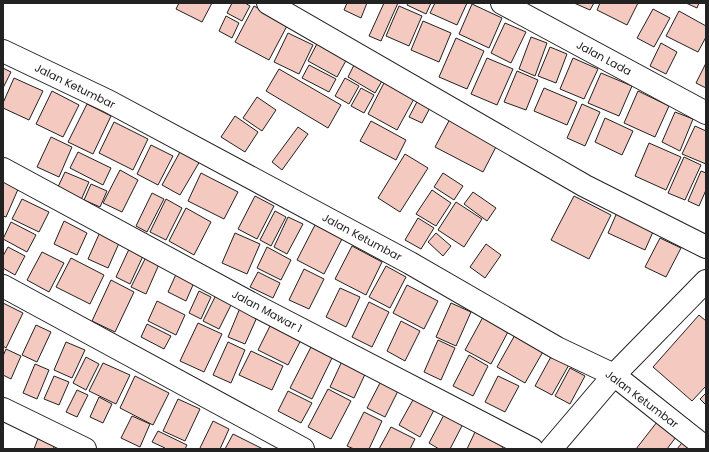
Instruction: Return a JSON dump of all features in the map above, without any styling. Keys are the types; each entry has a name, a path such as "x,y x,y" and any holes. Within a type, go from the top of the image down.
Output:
{"street":[{"path":"268,3 585,186 706,247"},
{"name":"Jalan Lada","path":"502,3 706,113"},
{"name":"Jalan Ketumbar","path":"3,51 108,101 410,263 557,348 614,375 706,448"},
{"name":"Jalan Mawar 1","path":"3,169 258,307 532,449"},
{"path":"552,449 614,375 706,281"},
{"path":"3,286 303,449"},
{"path":"3,409 85,449"}],"building":[{"path":"179,3 212,3 202,22 176,9"},
{"path":"232,3 245,3 250,6 242,21 227,13"},
{"path":"347,3 367,3 361,18 344,10"},
{"path":"384,3 398,3 381,41 369,36"},
{"path":"408,3 431,3 426,14 407,5"},
{"path":"435,3 467,3 457,25 430,13"},
{"path":"574,3 594,3 590,10"},
{"path":"600,3 638,3 627,25 597,10"},
{"path":"686,3 699,3 697,8"},
{"path":"472,4 502,18 489,48 459,34"},
{"path":"254,6 288,24 269,60 235,42"},
{"path":"399,6 422,16 409,46 386,36"},
{"path":"653,9 670,18 654,47 637,38"},
{"path":"679,11 706,26 706,37 698,52 666,36"},
{"path":"226,16 239,23 232,38 219,31"},
{"path":"423,21 451,33 439,62 411,50"},
{"path":"505,23 526,32 511,63 491,53"},
{"path":"288,33 313,45 299,74 274,62"},
{"path":"531,37 547,43 535,76 519,69"},
{"path":"320,38 349,55 337,77 308,61"},
{"path":"456,38 484,51 467,89 439,77"},
{"path":"661,43 677,52 666,74 650,66"},
{"path":"550,47 567,54 556,83 538,76"},
{"path":"487,58 513,69 497,105 471,94"},
{"path":"573,58 598,69 584,99 560,89"},
{"path":"706,63 706,88 696,83"},
{"path":"309,65 336,79 329,92 302,78"},
{"path":"354,65 382,81 375,93 348,77"},
{"path":"3,68 11,72 3,88"},
{"path":"279,69 341,105 328,128 266,91"},
{"path":"517,71 538,80 526,110 504,102"},
{"path":"601,73 632,86 619,116 588,103"},
{"path":"14,78 43,91 29,120 3,108 3,103"},
{"path":"345,78 359,86 349,104 335,96"},
{"path":"385,81 415,97 397,130 368,114"},
{"path":"361,88 374,95 364,113 351,106"},
{"path":"544,88 577,102 567,125 534,111"},
{"path":"52,91 79,105 63,137 36,124"},
{"path":"638,91 669,106 655,137 624,123"},
{"path":"257,97 276,110 262,131 243,118"},
{"path":"419,98 432,104 422,123 409,117"},
{"path":"87,104 111,116 93,154 68,142"},
{"path":"582,104 600,112 585,146 567,138"},
{"path":"675,112 693,119 680,151 662,142"},
{"path":"235,116 258,132 245,152 221,137"},
{"path":"451,117 498,143 483,172 435,147"},
{"path":"605,118 633,131 622,155 595,142"},
{"path":"371,121 406,140 396,160 360,141"},
{"path":"114,122 148,139 133,170 99,153"},
{"path":"695,126 706,131 706,164 682,154"},
{"path":"298,127 308,134 282,170 272,162"},
{"path":"51,137 72,147 59,177 37,167"},
{"path":"649,143 681,157 666,190 635,176"},
{"path":"151,145 173,156 158,185 137,174"},
{"path":"181,150 200,161 180,195 162,185"},
{"path":"78,152 111,168 103,185 70,168"},
{"path":"405,154 428,168 400,212 378,198"},
{"path":"684,157 701,165 685,200 668,193"},
{"path":"120,170 138,180 122,212 103,203"},
{"path":"701,171 706,173 706,190 699,206 688,201"},
{"path":"65,172 89,182 81,200 57,189"},
{"path":"201,173 238,192 224,219 188,201"},
{"path":"443,173 463,186 454,200 434,187"},
{"path":"3,181 19,187 6,217 3,216"},
{"path":"91,184 107,191 100,207 84,200"},
{"path":"432,190 451,203 436,226 416,214"},
{"path":"473,192 496,208 487,221 464,204"},
{"path":"152,193 164,199 147,232 136,226"},
{"path":"255,196 274,206 257,239 238,229"},
{"path":"574,196 611,215 589,259 551,240"},
{"path":"22,199 49,212 39,232 12,219"},
{"path":"166,199 182,208 166,240 150,232"},
{"path":"456,202 482,219 464,247 438,230"},
{"path":"186,208 211,222 194,255 169,241"},
{"path":"619,208 656,225 645,250 608,233"},
{"path":"275,211 286,217 271,246 260,240"},
{"path":"288,217 303,224 287,254 274,247"},
{"path":"418,218 434,228 421,249 405,240"},
{"path":"64,221 87,233 77,255 54,244"},
{"path":"11,222 36,235 27,252 3,239"},
{"path":"316,223 343,237 324,274 297,260"},
{"path":"100,232 120,241 108,268 88,259"},
{"path":"235,233 260,244 247,274 222,263"},
{"path":"436,233 451,246 443,256 428,242"},
{"path":"660,238 681,248 666,277 645,267"},
{"path":"486,244 501,255 485,278 470,267"},
{"path":"352,246 382,262 366,295 335,279"},
{"path":"8,247 25,256 15,275 3,268 3,256"},
{"path":"130,247 144,254 130,284 116,277"},
{"path":"267,247 291,260 281,280 257,268"},
{"path":"42,252 64,263 49,292 27,280"},
{"path":"147,255 160,262 146,294 131,287"},
{"path":"71,258 104,275 90,304 56,287"},
{"path":"386,266 406,277 390,308 369,297"},
{"path":"304,269 324,279 309,309 289,300"},
{"path":"178,270 196,278 186,301 168,292"},
{"path":"258,272 280,283 273,298 250,287"},
{"path":"111,280 134,292 115,332 92,321"},
{"path":"407,285 438,301 424,329 393,313"},
{"path":"340,288 360,297 346,327 326,317"},
{"path":"199,291 211,297 201,319 189,313"},
{"path":"216,295 232,303 219,329 203,321"},
{"path":"157,301 185,315 176,335 148,321"},
{"path":"369,302 389,312 372,347 352,337"},
{"path":"3,303 23,313 6,348 3,346"},
{"path":"451,303 471,312 456,346 436,337"},
{"path":"240,308 258,315 245,344 228,337"},
{"path":"699,315 706,321 706,386 692,401 653,367"},
{"path":"483,317 509,330 491,364 465,350"},
{"path":"401,321 420,331 405,361 387,351"},
{"path":"272,322 302,338 288,365 258,350"},
{"path":"198,323 222,334 204,372 180,361"},
{"path":"147,324 171,336 164,349 141,337"},
{"path":"36,325 51,332 37,362 22,355"},
{"path":"516,333 544,350 525,383 497,367"},
{"path":"438,340 455,348 441,380 424,372"},
{"path":"66,342 85,350 72,378 54,370"},
{"path":"228,342 245,350 231,383 213,375"},
{"path":"312,345 333,356 312,399 290,388"},
{"path":"6,349 21,356 11,379 3,375 3,356"},
{"path":"251,351 283,366 272,390 239,375"},
{"path":"553,353 570,363 552,395 535,386"},
{"path":"469,355 488,366 473,396 453,386"},
{"path":"86,357 99,364 86,390 73,383"},
{"path":"343,359 367,370 354,398 330,387"},
{"path":"103,363 130,375 116,404 89,391"},
{"path":"35,364 49,370 37,399 23,393"},
{"path":"570,368 585,376 570,404 555,396"},
{"path":"54,376 69,382 59,405 44,399"},
{"path":"135,376 169,393 153,425 120,408"},
{"path":"498,376 519,386 505,412 485,402"},
{"path":"381,381 399,389 385,417 367,408"},
{"path":"328,389 351,401 331,439 308,427"},
{"path":"77,390 88,395 77,417 66,412"},
{"path":"288,391 312,403 301,423 278,411"},
{"path":"706,393 706,405 700,399"},
{"path":"99,397 112,404 103,423 90,417"},
{"path":"414,398 434,410 420,437 399,425"},
{"path":"178,399 200,409 185,441 163,431"},
{"path":"364,412 382,421 369,449 354,449 347,446"},
{"path":"445,413 464,422 450,449 439,449 429,443"},
{"path":"132,416 150,424 140,447 121,438"},
{"path":"213,421 229,429 220,449 201,449 200,448"},
{"path":"657,422 676,437 667,449 636,449"},
{"path":"391,427 415,439 410,449 379,449"},
{"path":"158,431 187,445 185,449 164,449 165,448 152,442"},
{"path":"475,432 503,447 502,449 467,449"},
{"path":"233,434 263,449 225,449"},
{"path":"39,436 56,443 53,449 34,449"},
{"path":"685,439 697,449 677,449"}]}
